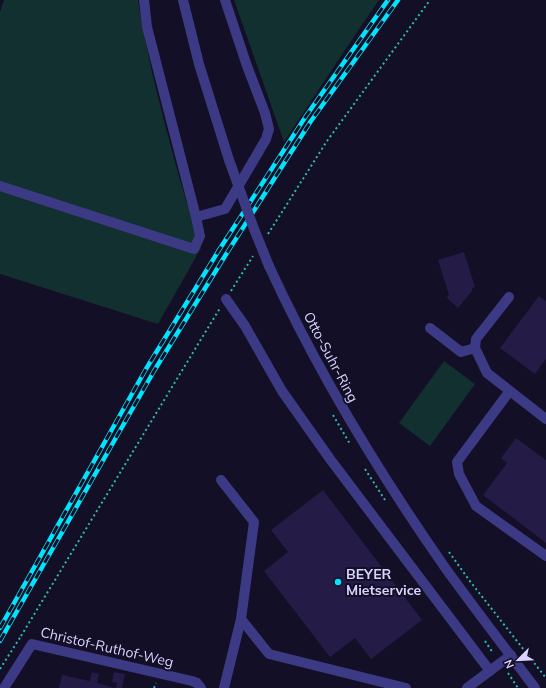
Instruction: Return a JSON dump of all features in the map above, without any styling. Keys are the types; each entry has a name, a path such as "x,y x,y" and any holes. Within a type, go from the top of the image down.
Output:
{"street":[{"path":"0,186 194,249 200,236 147,27 144,0"},
{"name":"Otto-Suhr-Ring","path":"183,0 199,64 228,160 269,266 310,350 340,404 382,473 446,569 535,688"},
{"path":"196,217 225,209 266,139 269,128 225,0"},
{"path":"509,297 476,339 475,348 487,374 546,419"},
{"path":"226,299 245,326 282,391 330,459 490,671"},
{"path":"430,328 461,352 475,348"},
{"path":"510,392 457,462 459,474 476,506 546,556"},
{"path":"221,480 254,522 241,619 224,688"},
{"path":"241,619 269,654 406,688"},
{"name":"Christof-Ruthof-Weg","path":"4,688 32,644 192,681 197,683 202,688"},
{"path":"466,688 511,656"}],"path":[{"path":"268,234 327,141 430,0"},
{"path":"21,636 212,319 255,253"},
{"path":"448,550 469,580 546,678"},
{"path":"508,673 518,688"}],"green space":[{"path":"4,0 138,0 146,45 163,116 201,248 158,324 0,274 0,12"},
{"path":"234,0 379,0 284,142"},
{"path":"444,361 475,384 430,446 399,423"}],"building":[{"path":"464,252 475,287 472,288 472,291 458,308 448,299 447,296 449,295 438,260"},
{"path":"539,296 546,301 546,359 535,374 500,348"},
{"path":"516,438 546,460 546,543 483,495 507,463 501,458"},
{"path":"323,490 422,620 371,659 355,638 330,657 264,571 288,552 271,530"},
{"path":"92,672 99,674 97,683 115,688 59,688 62,675 90,681"},
{"path":"114,672 125,674 122,688 116,688 117,683 112,682"}],"railway":[{"path":"0,628 146,369 219,250 306,116 388,0"},
{"path":"0,641 154,371 225,256 311,121 398,0"}],"place":[{"name":"BEYER Mietservice","path":"338,582"}]}
